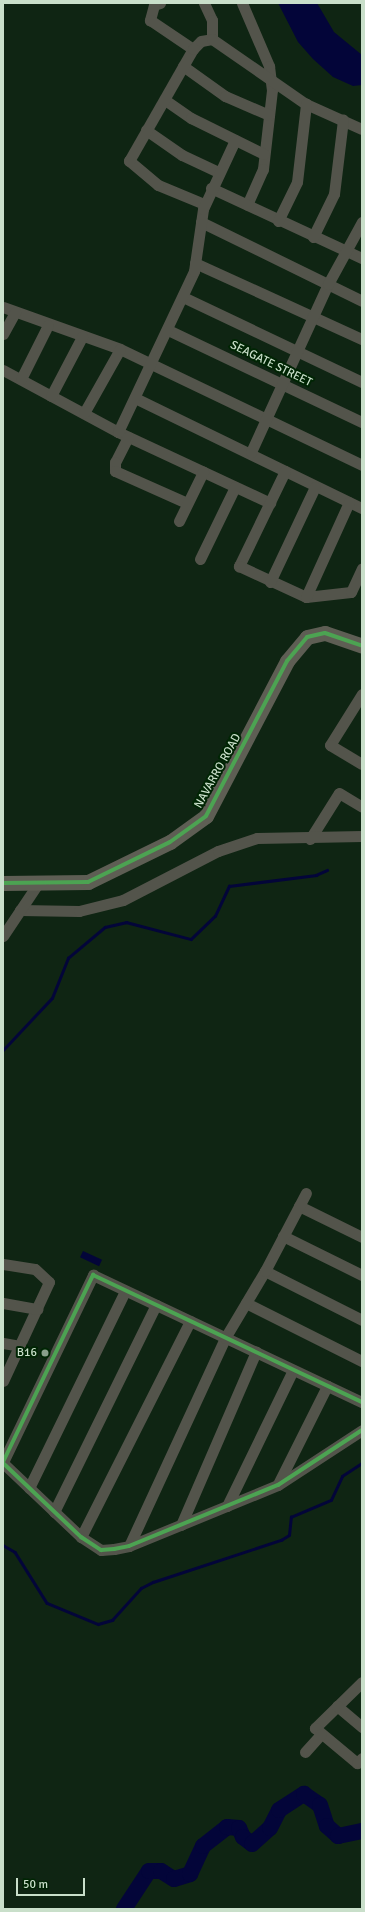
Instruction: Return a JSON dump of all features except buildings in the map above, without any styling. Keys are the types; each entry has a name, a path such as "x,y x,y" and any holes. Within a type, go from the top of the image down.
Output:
{"street":[{"path":"160,3 154,5 150,20 193,49"},
{"path":"204,3 212,20 212,39"},
{"path":"242,3 271,77 269,115 259,182 247,205"},
{"path":"204,204 158,185 130,164 133,150 165,100 193,49 201,41 212,39 271,77 283,89 306,104 362,129"},
{"path":"183,66 225,96 269,115"},
{"path":"165,100 191,118 264,154"},
{"path":"278,221 297,182 306,104"},
{"path":"313,237 334,194 343,120"},
{"path":"146,130 182,155 218,172"},
{"path":"187,504 115,471 115,462 135,398 183,297 195,263 200,222 204,204 218,172 235,140"},
{"path":"211,188 278,221 362,258"},
{"path":"200,222 362,300"},
{"path":"251,452 328,284 362,222"},
{"path":"195,263 314,315 362,339"},
{"path":"183,297 362,382"},
{"path":"3,307 48,325 120,349 362,465"},
{"path":"3,334 15,312"},
{"path":"21,379 48,325"},
{"name":"SEAGATE STREET","path":"168,330 362,422"},
{"path":"51,396 82,337"},
{"path":"84,413 120,349"},
{"path":"3,370 123,434 270,503"},
{"path":"135,398 251,452 315,487 362,508"},
{"path":"285,471 239,566 270,582 306,596 351,592 362,568"},
{"path":"179,521 203,472"},
{"path":"200,560 235,487"},
{"path":"270,582 315,487"},
{"path":"306,596 349,502"},
{"name":"NAVARRO ROAD","path":"3,883 37,885 88,882 151,854 192,828 206,816 227,781 292,653 314,634 325,633 362,646"},
{"path":"362,694 358,707 330,745 362,764"},
{"path":"310,839 339,793 362,807"},
{"path":"20,910 79,911 101,906 150,889 237,843 257,838 310,839 362,836"},
{"path":"3,936 37,885"},
{"path":"129,1546 225,1338 265,1271 306,1193"},
{"path":"299,1206 362,1237"},
{"path":"283,1236 362,1275"},
{"path":"3,1264 35,1269 49,1282 3,1381"},
{"path":"265,1271 362,1320"},
{"path":"362,1402 93,1275 3,1463 81,1537 101,1550 129,1546 278,1485 362,1430"},
{"path":"29,1488 125,1290"},
{"path":"3,1303 37,1309"},
{"path":"246,1303 362,1361"},
{"path":"54,1512 156,1305"},
{"path":"81,1537 190,1321"},
{"path":"3,1343 20,1346"},
{"path":"181,1525 256,1352"},
{"path":"227,1506 293,1370"},
{"path":"278,1485 327,1386"},
{"path":"362,1682 315,1728 357,1763 362,1758"},
{"path":"337,1706 362,1727"},
{"path":"306,1752 321,1734"}],"shaded area":[{"path":"278,3 317,3 334,32 362,55 362,85 353,86 333,77 313,59 298,42"},
{"path":"83,1251 102,1260 99,1266 80,1257"}],"waterway":[{"path":"3,1050 52,998 68,958 105,927 126,922 191,939 215,916 229,886 316,875 327,870"},
{"path":"3,1545 15,1552 47,1603 98,1624 112,1620 141,1588 153,1582 281,1540 289,1535 291,1517 331,1500 342,1476 362,1463"},
{"path":"124,1909 149,1871 161,1871 174,1879 190,1874 203,1846 227,1827 239,1828 243,1837 252,1844 270,1828 279,1810 304,1794 320,1805 327,1826 338,1836 362,1831"}],"cycle path":[{"path":"3,883 88,882 170,842 206,816 287,661 307,637 325,633 362,646"},
{"path":"3,1462 93,1275 362,1402"},
{"path":"3,1463 81,1537 101,1550 114,1549 129,1546 278,1485 362,1430"}],"place":[{"name":"B16","path":"45,1353"}]}
